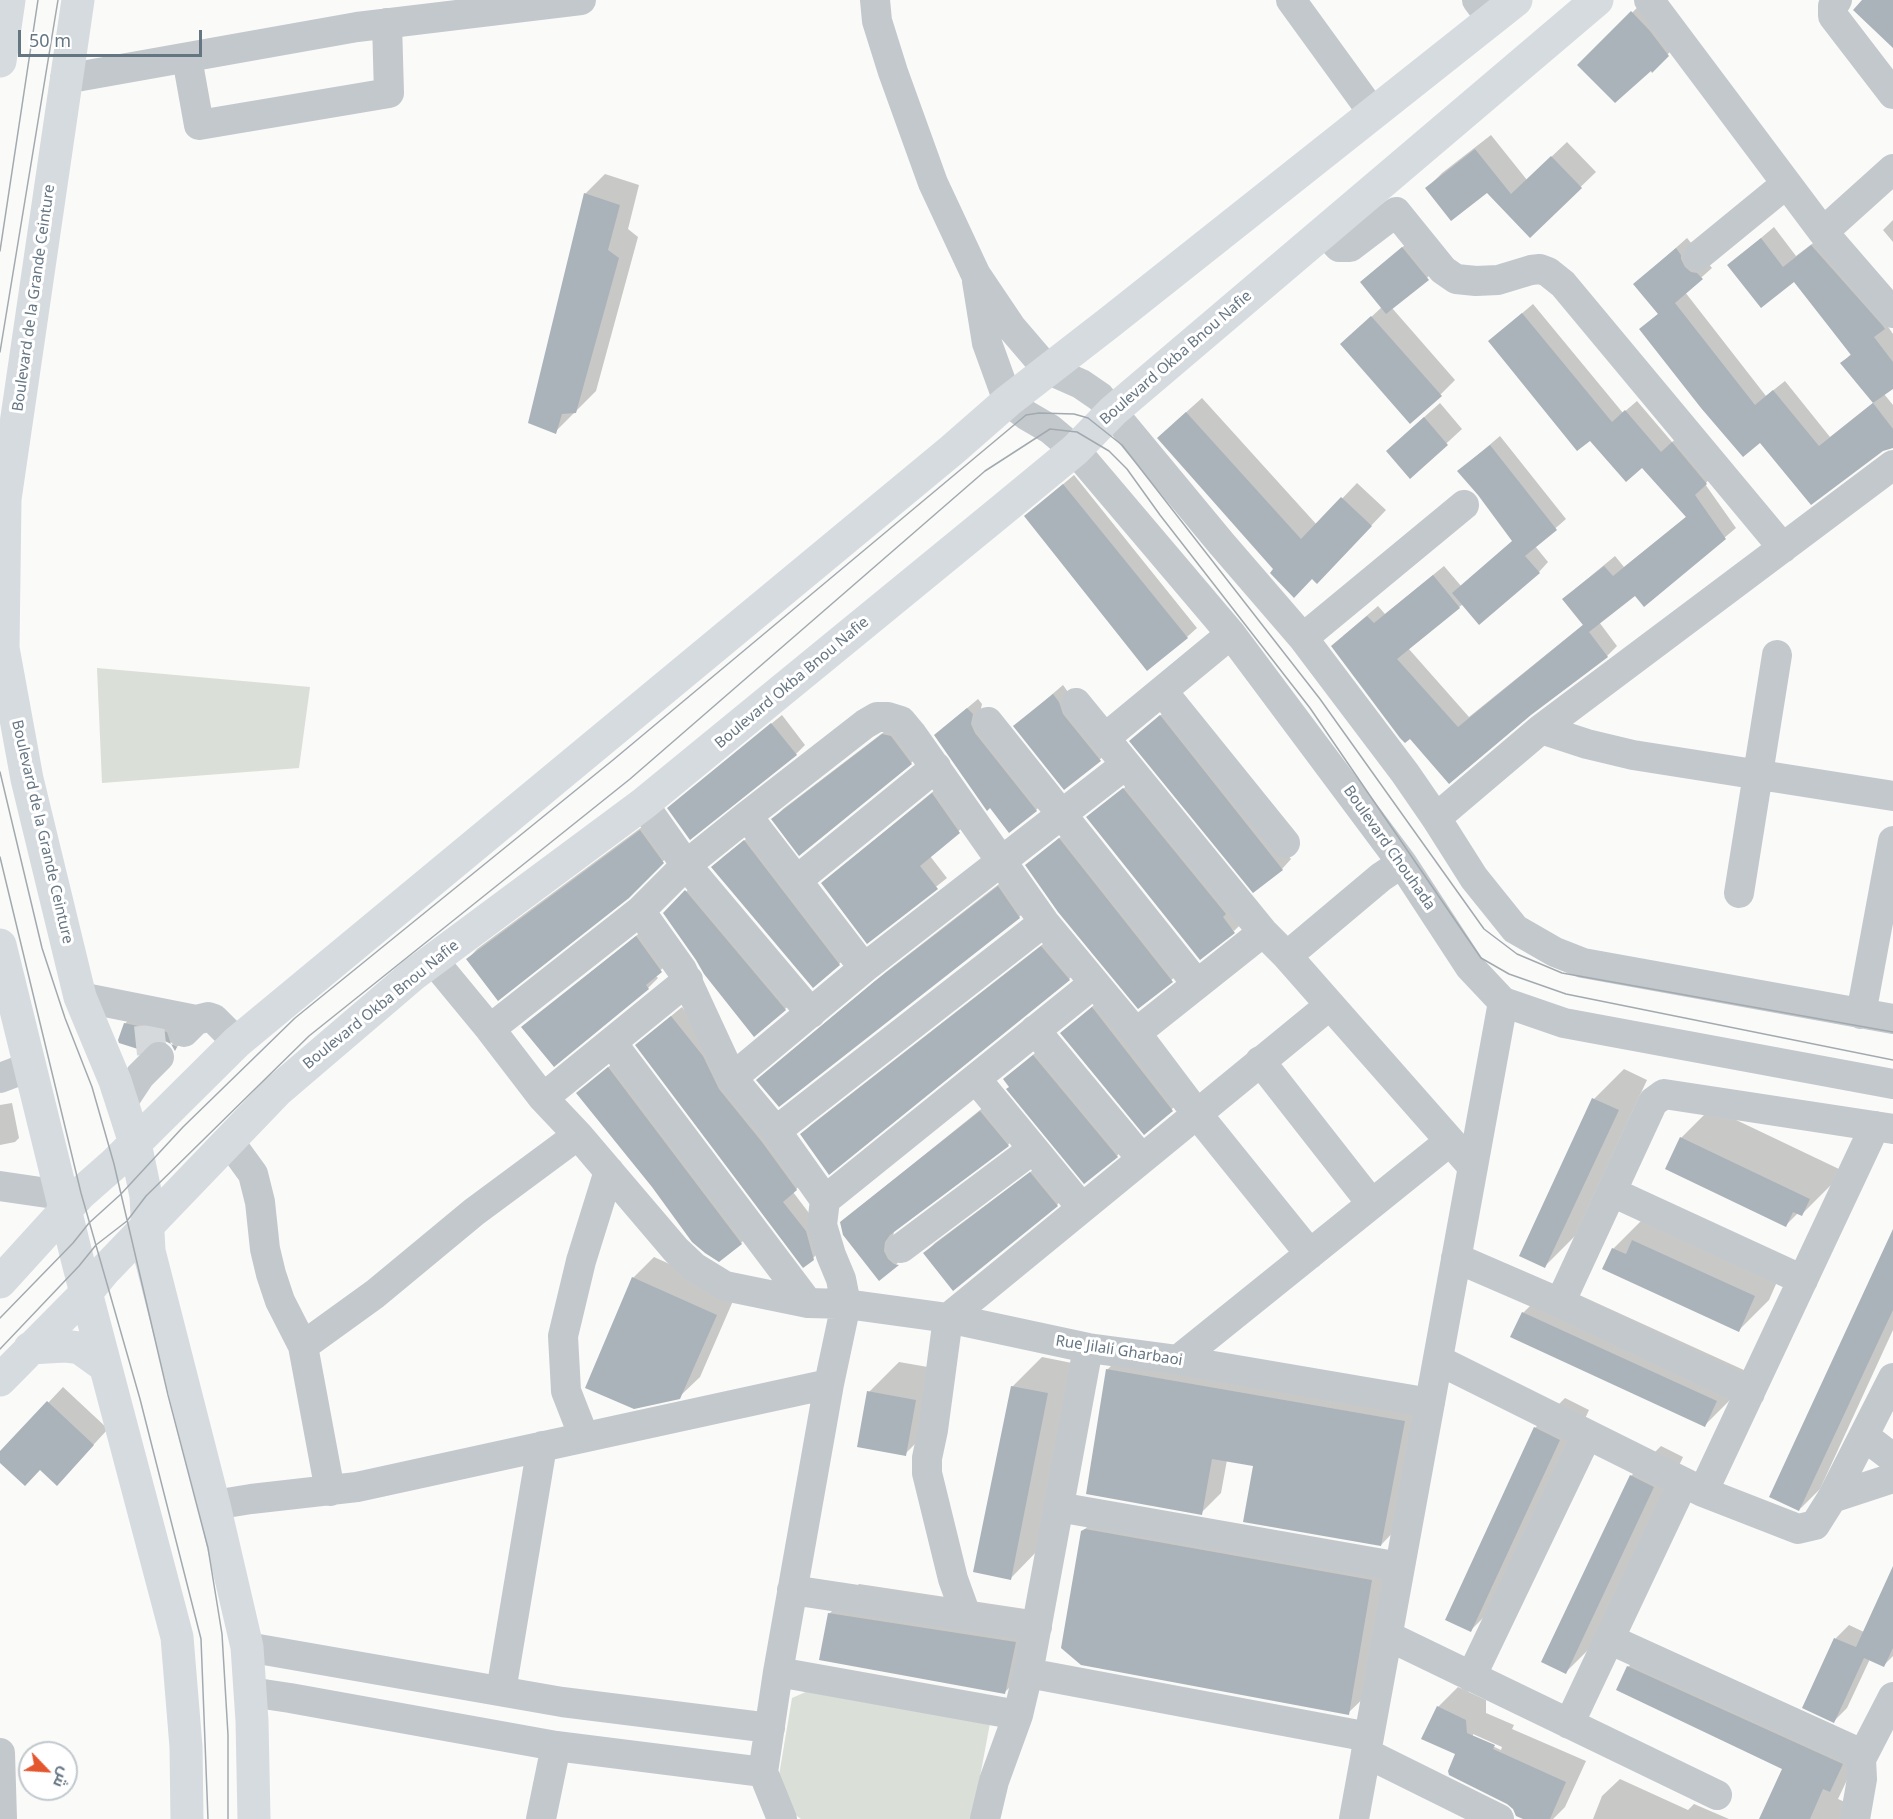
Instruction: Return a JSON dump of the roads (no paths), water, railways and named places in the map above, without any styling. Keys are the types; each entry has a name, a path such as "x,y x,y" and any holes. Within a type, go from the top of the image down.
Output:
{"main road":[{"path":"0,61 9,0"},
{"name":"Boulevard de la Grande Ceinture","path":"78,0 4,499 3,648 27,779 80,997 115,1081 135,1143 146,1196 152,1261 214,1505 247,1647 254,1819"},
{"name":"Boulevard Okba Bnou Nafie","path":"0,1380 86,1293 104,1271 277,1091 414,974 643,804 1075,450 1113,411 1324,231 1386,200 1598,0"},
{"path":"0,1282 63,1204 81,1194 237,1042 943,458 1047,369 1110,322 1373,113 1495,6"},
{"path":"0,945 14,1072 63,1204 177,1637 186,1747 187,1819"},
{"path":"30,1348 65,1346 80,1348 105,1366"}],"street":[{"path":"65,79 187,58 358,14 387,23 489,5 581,0"},
{"path":"875,0 877,21 893,72 929,172 976,275 1011,327 1047,369 1081,384 1100,397 1113,411 1221,543 1303,638 1436,818 1474,878 1515,929 1555,952 1583,963 1893,1019"},
{"path":"1291,0 1373,113"},
{"path":"1649,0 1823,232 1893,313"},
{"path":"1837,0 1833,6 1833,16 1893,94"},
{"path":"187,58 199,125 388,93 387,23"},
{"path":"1823,232 1893,169"},
{"path":"1698,256 1786,184"},
{"path":"1386,200 1443,270 1456,279 1498,280 1540,269 1548,272 1563,284 1783,548"},
{"path":"976,275 987,343 1008,401"},
{"name":"Boulevard Chouhada","path":"1008,401 1050,429 1075,450 1231,634 1402,863 1470,967 1503,1002 1564,1023 1893,1084"},
{"path":"1436,818 1541,729 1893,465"},
{"path":"1303,638 1464,505"},
{"path":"1105,738 1231,634"},
{"path":"1739,893 1777,655"},
{"path":"1162,692 1285,843"},
{"path":"1076,703 1263,932 1287,956 1473,1167"},
{"path":"490,1029 639,911 686,865 747,816 865,724 877,717 888,717 901,721 936,767 1044,922 1093,984 1136,1033 1197,1114 1310,1254"},
{"path":"988,722 1197,984"},
{"path":"1541,729 1587,744 1633,755 1893,796"},
{"path":"732,1078 864,968 1125,765"},
{"path":"796,881 936,767"},
{"path":"643,804 686,865 811,1013"},
{"path":"747,816 864,968"},
{"path":"1861,1014 1893,841"},
{"path":"1287,956 1381,877 1402,863"},
{"path":"639,911 688,980 732,1078 776,1131 825,1200 822,1225 831,1255 842,1279 846,1304 829,1384 792,1590 764,1772 782,1819"},
{"path":"776,1131 1044,922"},
{"path":"1136,1033 1263,932"},
{"name":"Rue Jilali Gharbaoi","path":"433,960 543,1098 578,1135 676,1250 694,1268 725,1286 808,1303 846,1304 948,1318 1089,1348 1178,1360 1430,1402"},
{"path":"543,1098 688,980"},
{"path":"825,1200 1093,984"},
{"path":"80,997 152,1042"},
{"path":"1354,1819 1503,1002"},
{"path":"966,1615 953,1579 927,1473 927,1458 948,1318 1330,1005"},
{"path":"122,1102 140,1076 152,1042 188,1028 208,1017 214,1019 237,1042"},
{"path":"1035,1030 1142,1159"},
{"path":"612,1043 808,1303"},
{"path":"1260,1061 1372,1204"},
{"path":"976,1079 1082,1208"},
{"path":"1560,1303 1653,1102 1664,1094 1884,1127 1803,1280 1750,1393 1693,1487 1609,1639 1569,1724"},
{"path":"303,1346 375,1294 474,1212 578,1135"},
{"path":"229,1141 253,1173 260,1202 265,1249 271,1274 280,1301 303,1346 330,1491"},
{"path":"1178,1360 1450,1141"},
{"path":"901,1248 1033,1149"},
{"path":"584,1437 566,1391 563,1336 581,1261 609,1171"},
{"path":"0,1186 63,1204"},
{"path":"1612,1192 1803,1280"},
{"path":"1456,1258 1560,1303 1750,1393"},
{"path":"985,1819 993,1781 1018,1715 1029,1673 1089,1348"},
{"path":"1438,1360 1693,1487 1798,1529 1815,1525 1832,1498 1893,1378"},
{"path":"214,1505 330,1491 829,1384"},
{"path":"1471,1677 1587,1435"},
{"path":"1864,1436 1893,1458"},
{"path":"501,1691 542,1446"},
{"path":"1832,1498 1893,1478"},
{"path":"1058,1508 1400,1567"},
{"path":"792,1590 1037,1627"},
{"path":"1388,1636 1717,1795"},
{"path":"1609,1639 1855,1751 1861,1760 1863,1779 1855,1819"},
{"path":"247,1647 586,1705 770,1728"},
{"path":"778,1672 1018,1715"},
{"path":"1029,1673 1368,1745 1499,1819"},
{"path":"250,1692 567,1747 764,1772"},
{"path":"1861,1760 1893,1697"},
{"path":"541,1819 567,1747 586,1705"},
{"path":"0,1753 2,1819"}],"tunnel":[{"path":"149,1025 152,1054"}],"tram line":[{"path":"0,251 38,0"},
{"path":"0,352 58,0"},
{"path":"0,1318 183,1127 295,1018 613,760 1026,415 1039,413 1074,414 1088,418 1122,445 1320,699 1484,929 1517,954 1562,973 1893,1032"},
{"path":"0,1349 96,1245 127,1221 146,1196 309,1036 630,779 985,471 1050,429 1077,432 1109,451 1127,469 1310,708 1481,958 1509,974 1566,994 1893,1060"},
{"path":"0,772 42,948 65,1018 92,1087 114,1164 168,1395 208,1548 222,1634 228,1735 228,1819"},
{"path":"0,857 81,1193 140,1399 201,1639 208,1819"}]}
